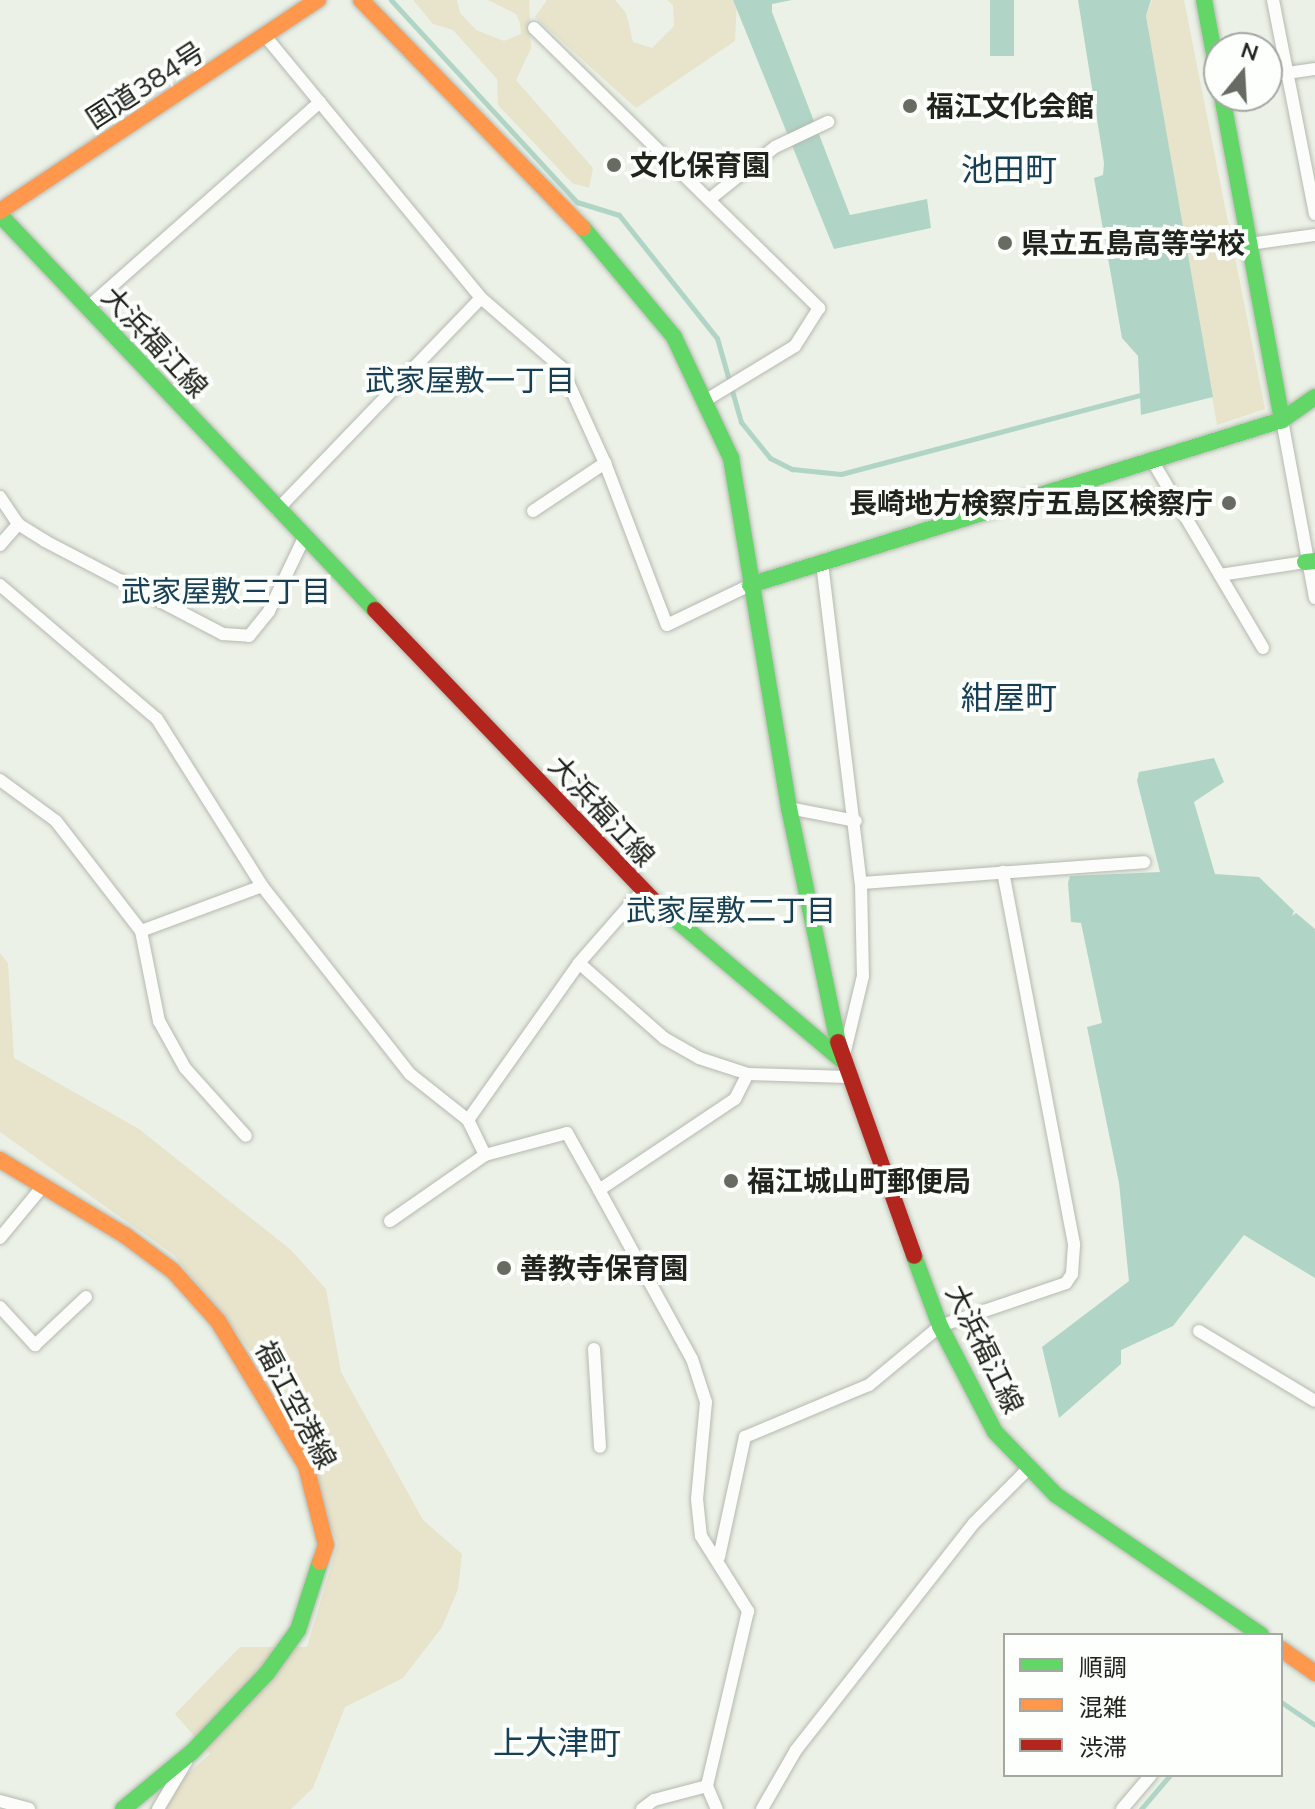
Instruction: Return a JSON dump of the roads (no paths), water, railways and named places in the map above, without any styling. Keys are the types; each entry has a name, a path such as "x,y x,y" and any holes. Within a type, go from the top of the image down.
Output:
{"main road":[{"name":"国道384号","path":"0,213 318,0"},
{"path":"361,0 605,250 674,337 731,458 789,808 842,1060"},
{"path":"1204,0 1210,32"},
{"path":"1225,112 1282,420"},
{"name":"大浜福江線","path":"0,213 277,510 642,891 842,1060 940,1326 995,1432 1056,1495 1258,1633"},
{"path":"750,585 1282,420 1315,397"},
{"name":"福江空港線","path":"0,1160 173,1271 218,1321 306,1466 326,1545 298,1630 267,1673 192,1752 123,1809"},
{"path":"1283,1650 1315,1673"}],"street":[{"path":"1273,0 1315,214"},
{"path":"534,28 711,198 819,308 795,346 703,402"},
{"path":"266,37 481,298 561,367 605,463 667,625 750,585"},
{"path":"1283,74 1315,69"},
{"path":"87,308 320,102"},
{"path":"711,198 775,147 828,122"},
{"path":"1249,244 1315,235"},
{"path":"277,510 481,298"},
{"path":"1282,420 1315,598"},
{"path":"1153,462 1263,648"},
{"path":"533,511 605,463"},
{"path":"0,497 18,524 202,626 249,636 269,611 304,538"},
{"path":"0,545 18,524"},
{"path":"1220,575 1310,561"},
{"path":"822,563 856,821 861,883 863,976 842,1060"},
{"path":"0,585 157,719 262,886 410,1074 468,1120 485,1155"},
{"path":"0,780 56,821 141,931 159,1021 185,1068 246,1136"},
{"path":"789,808 856,821"},
{"path":"861,883 1144,862"},
{"path":"719,1557 745,1437 869,1385 940,1326 1066,1283 1072,1274 1074,1244 1003,872"},
{"path":"141,931 262,886"},
{"path":"468,1120 579,963 642,891"},
{"path":"579,963 664,1038 699,1058 748,1074 848,1077"},
{"path":"599,1190 735,1099 748,1074"},
{"path":"390,1221 485,1155 567,1133 599,1190 692,1359 706,1402 697,1499 701,1536 719,1557 748,1611 707,1786 717,1809"},
{"path":"0,1238 43,1186"},
{"path":"0,1307 35,1345 86,1297"},
{"path":"1199,1331 1315,1401"},
{"path":"594,1349 600,1447"},
{"path":"762,1809 805,1738 974,1523 1029,1468"},
{"path":"158,1809 192,1752"},
{"path":"1122,1809 1149,1777"},
{"path":"642,1809 654,1800 707,1786"},
{"path":"0,1801 29,1809"}],"waterway":[{"path":"391,0 577,202 619,215 717,338 741,422 770,458 792,469 841,474 1143,394"},
{"path":"1283,1703 1315,1725"},
{"path":"1141,1809 1168,1777"}],"place":[{"name":"福江文化会館","path":"910,106"},
{"name":"文化保育園","path":"614,165"},
{"name":"県立五島高等学校","path":"1005,243"},
{"name":"長崎地方検察庁五島区検察庁","path":"1229,503"},
{"name":"福江城山町郵便局","path":"731,1181"},
{"name":"善教寺保育園","path":"504,1268"}],"district":[{"name":"池田町","path":"1009,169"},
{"name":"武家屋敷一丁目","path":"470,380"},
{"name":"武家屋敷三丁目","path":"226,591"},
{"name":"紺屋町","path":"1009,697"},
{"name":"武家屋敷二丁目","path":"731,910"},
{"name":"上大津町","path":"557,1742"}]}
